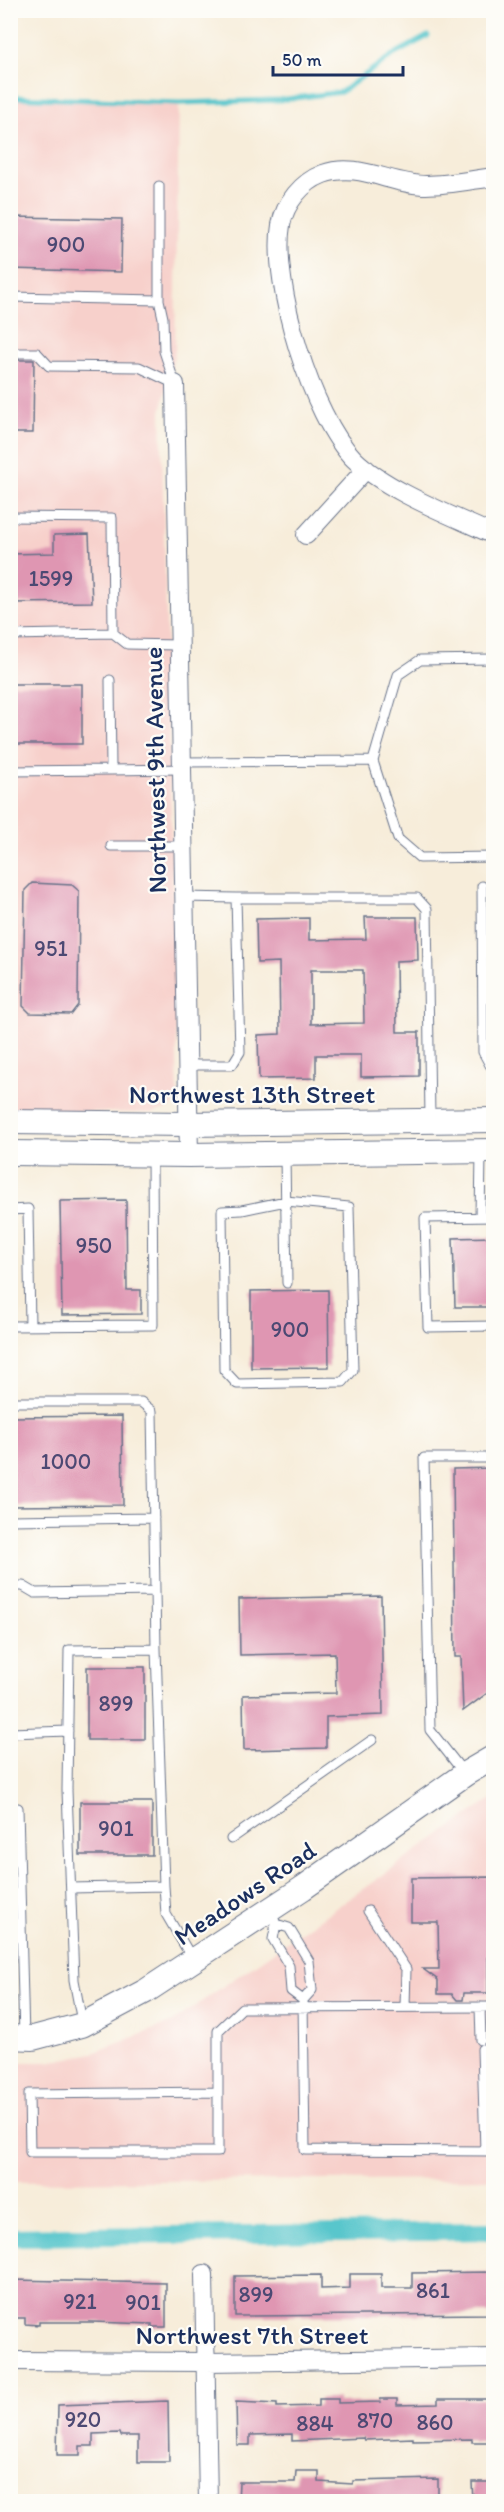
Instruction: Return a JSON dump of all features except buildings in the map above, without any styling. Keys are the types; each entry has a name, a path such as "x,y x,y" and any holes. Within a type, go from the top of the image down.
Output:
{"street":[{"path":"494,177 425,185 356,170 339,170 323,174 308,182 287,207 281,223 280,239 281,276 287,312 297,346 332,429 347,451 366,469 392,486 494,535"},
{"name":"Northwest 9th Avenue","path":"175,384 180,765 189,1155"},
{"path":"306,535 366,469"},
{"name":"Northwest 13th Street","path":"10,1122 188,1124 494,1120"},
{"path":"10,1153 189,1155 487,1151"},
{"name":"Meadows Road","path":"17,2037 33,2038 82,2025 273,1918 465,1774 494,1756"},
{"path":"204,2274 208,2502"},
{"name":"Northwest 7th Street","path":"10,2361 206,2362 494,2358"}],"lane":[{"path":"159,186 159,300 163,318 164,351 175,384"},
{"path":"10,297 159,300"},
{"path":"10,353 38,353 49,366 139,367 175,384"},
{"path":"10,517 112,518 113,633"},
{"path":"10,635 113,633 127,644 178,645"},
{"path":"494,659 420,660 398,675 373,761 399,839 420,858 494,857"},
{"path":"110,680 111,770"},
{"path":"10,771 373,761"},
{"path":"111,846 182,846"},
{"path":"482,886 483,1052 490,1065 494,1065"},
{"path":"183,897 417,898 428,909 430,1121"},
{"path":"187,1065 232,1065 240,1052 236,898"},
{"path":"480,1217 487,1151"},
{"path":"285,1153 287,1283"},
{"path":"10,1326 153,1325 152,1154"},
{"path":"286,1201 349,1207 353,1370 343,1382 237,1384 224,1370 222,1211 286,1201"},
{"path":"10,1210 27,1209 30,1326"},
{"path":"494,1217 425,1218 428,1327 494,1326"},
{"path":"10,1402 141,1402 152,1412 156,1649 166,1914 193,1961"},
{"path":"465,1774 430,1730 424,1458 494,1458"},
{"path":"10,1520 154,1518"},
{"path":"10,1586 22,1586 35,1593 155,1591"},
{"path":"82,2025 74,1980 68,1731 69,1650 156,1649"},
{"path":"10,1733 68,1731"},
{"path":"231,1839 372,1740"},
{"path":"10,1809 18,1808 22,1950 17,2037"},
{"path":"71,1888 164,1886"},
{"path":"368,1911 406,1969 405,2007"},
{"path":"10,1912 21,1912"},
{"path":"273,1918 273,1939 289,1966 291,1991 303,2003"},
{"path":"273,1918 289,1928 309,1961 312,1990 303,2003 306,2150 489,2151 480,2007"},
{"path":"10,1950 22,1950"},
{"path":"218,2092 29,2094 30,2152 219,2151 219,2031 242,2008 303,2003 405,2007 494,2007"}],"shaded area":[{"path":"11,97 179,103 175,351 161,412 178,1100 168,1109 152,1113 11,1110"},
{"path":"493,1798 493,2179 11,2182 10,2062 48,2062 93,2053 171,2023"}],"waterway":[{"path":"10,97 179,103 279,100 341,92 391,56 428,36"},
{"path":"10,2237 494,2231"}]}
